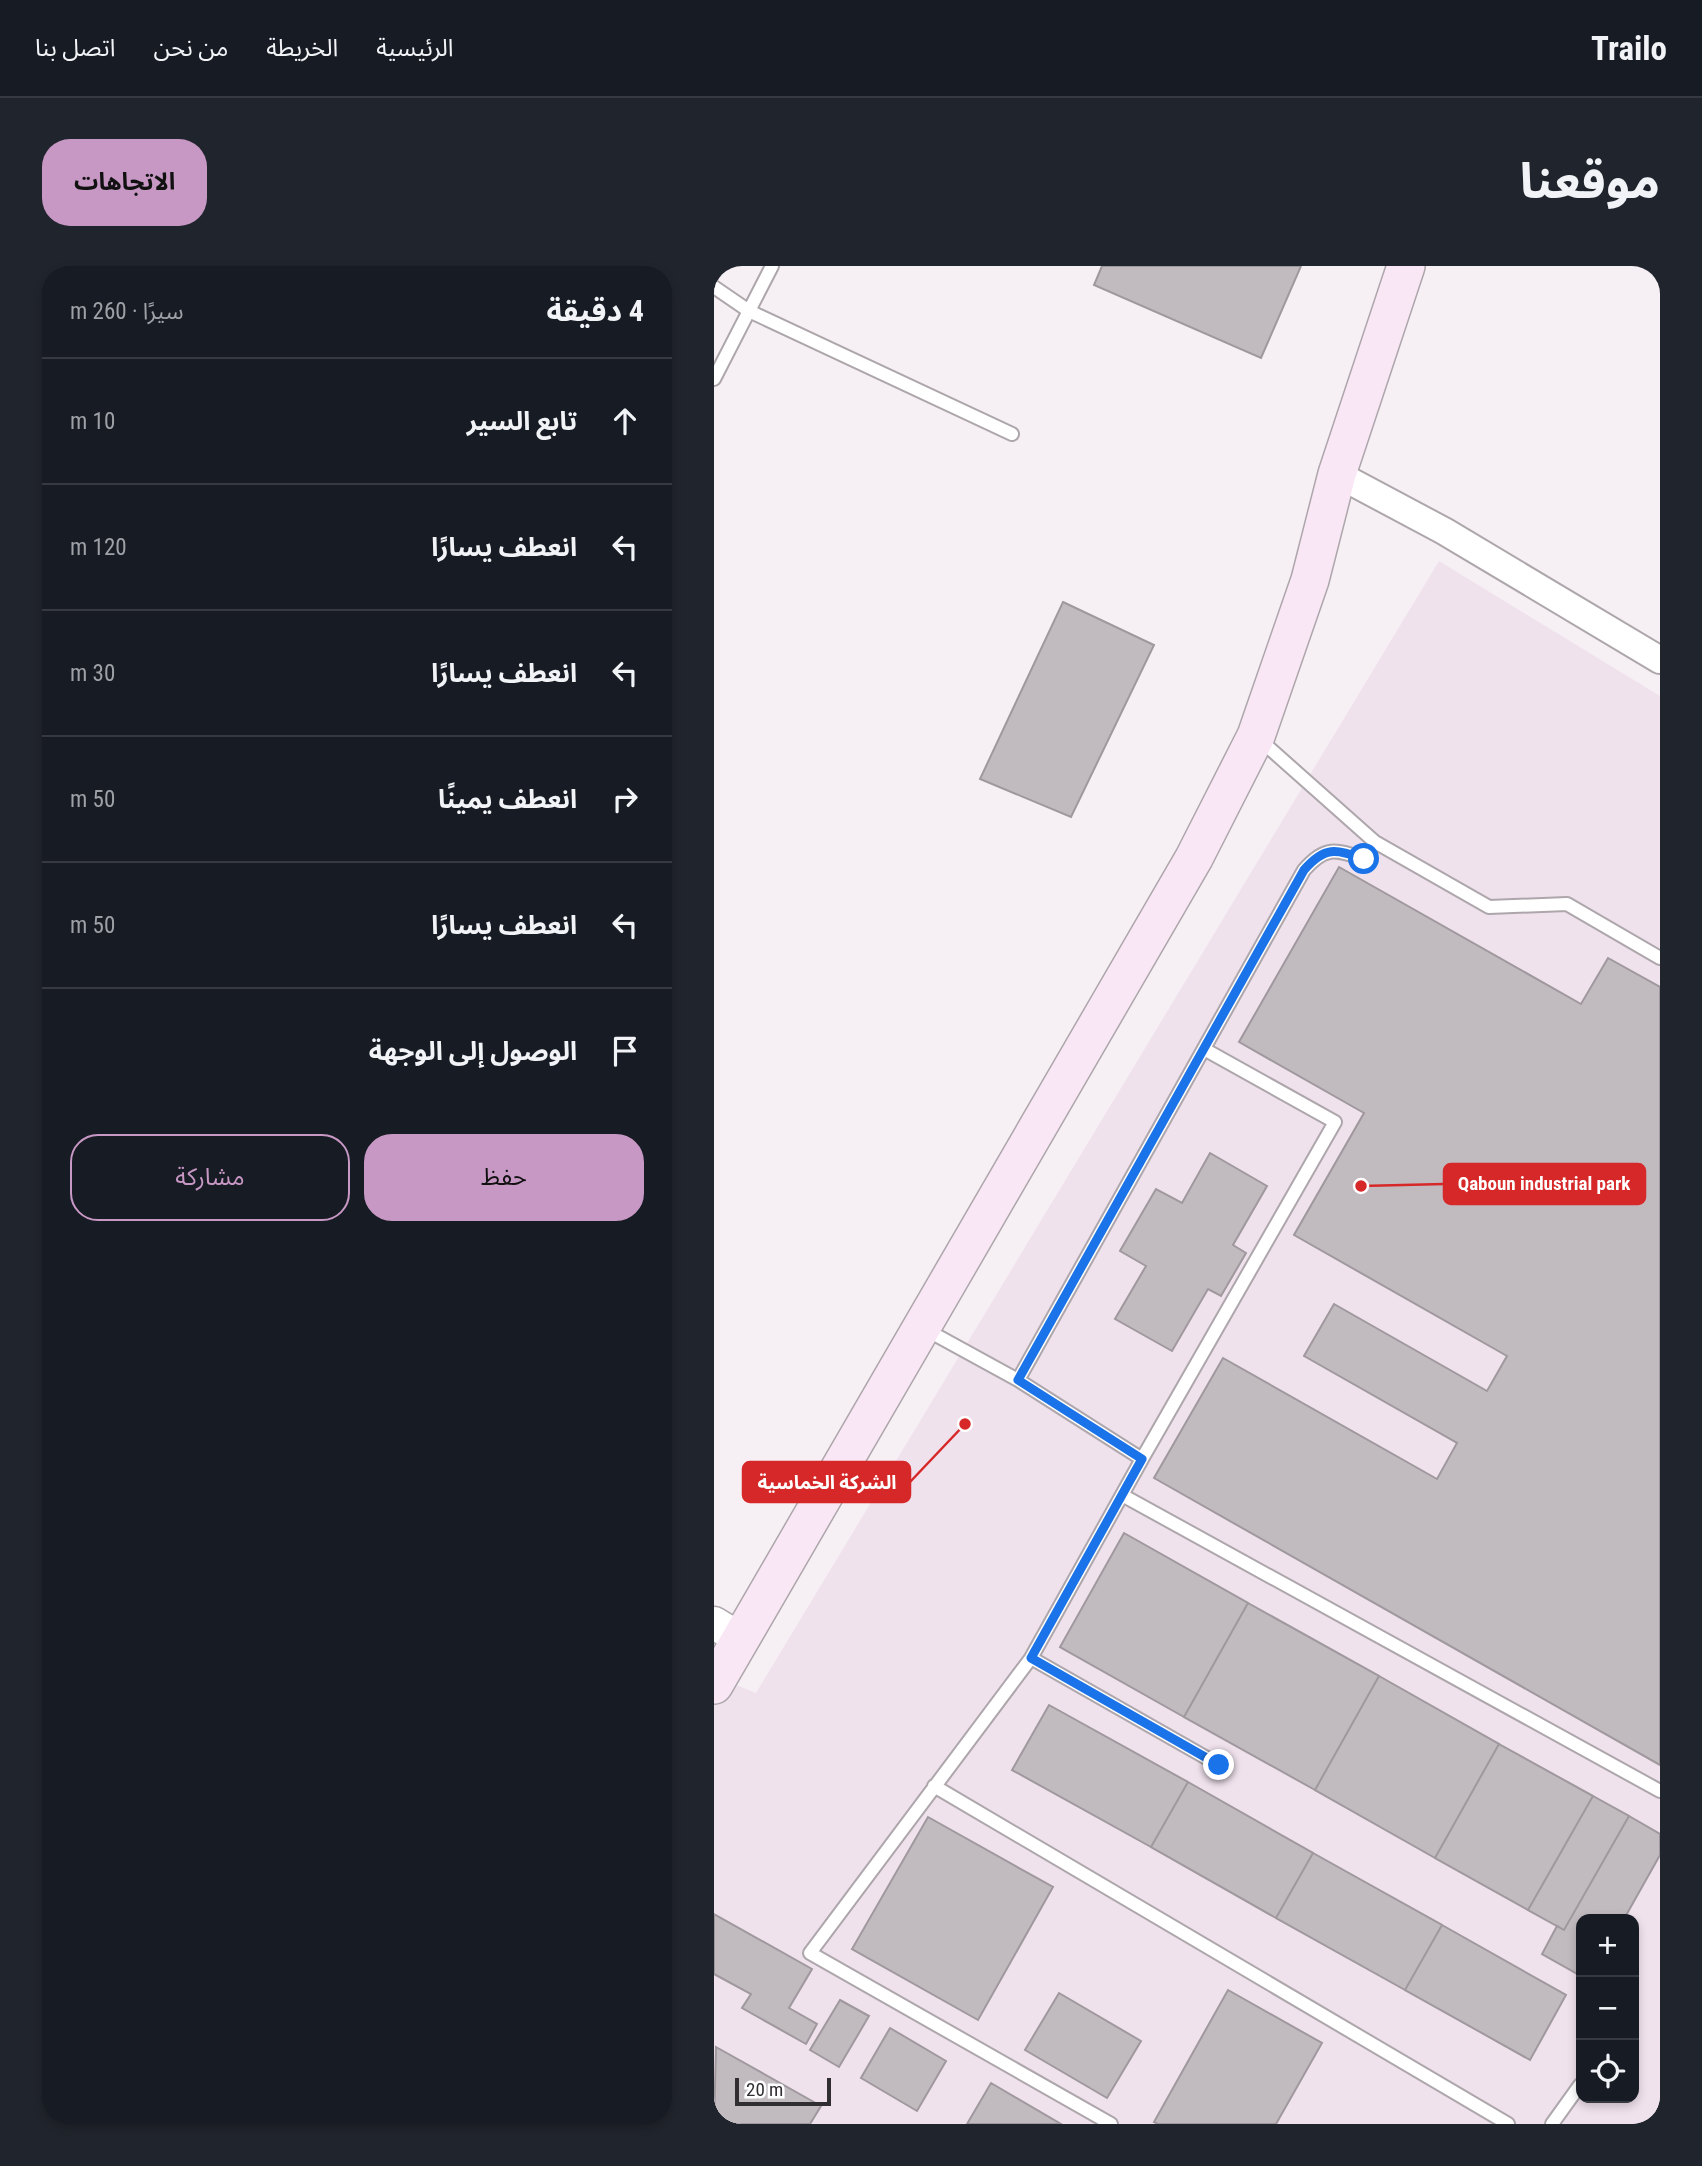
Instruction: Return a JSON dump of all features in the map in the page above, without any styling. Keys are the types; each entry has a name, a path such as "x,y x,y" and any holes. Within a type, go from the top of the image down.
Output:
{"main road":[{"path":"714,1685 728,1631 923,1328 1194,858 1256,736 1310,580 1337,474 1406,266"}],"street":[{"path":"1337,474 1444,531 1660,660"}],"lane":[{"path":"714,379 772,266"},
{"path":"714,287 749,311 1012,434"},
{"path":"1256,736 1375,842 1489,907 1567,904 1660,958"},
{"path":"1018,1380 1304,870 1318,855 1338,850 1364,859 1375,842"},
{"path":"1111,2124 810,1953 1031,1658 1335,1122 1204,1049"},
{"path":"923,1328 1018,1380 1142,1459"},
{"path":"1122,1495 1660,1791"},
{"path":"1031,1658 1219,1765"},
{"path":"934,1786 1508,2124"},
{"path":"1552,2124 1576,2091"}],"shaded area":[{"path":"1439,561 1660,696 1660,2124 714,2124 714,1676 756,1693"}],"building":[{"path":"1102,266 1301,266 1261,358 1094,285"},
{"path":"1063,602 1154,645 1071,817 980,779"},
{"path":"1339,867 1581,1004 1608,958 1660,987 1660,1765 1154,1478 1223,1358 1437,1479 1457,1443 1304,1356 1334,1304 1487,1391 1507,1356 1294,1235 1364,1113 1239,1042"},
{"path":"1210,1153 1267,1186 1233,1245 1246,1253 1221,1296 1208,1289 1172,1351 1115,1319 1146,1266 1120,1251 1156,1189 1182,1203"},
{"path":"1124,1533 1248,1603 1184,1717 1060,1647"},
{"path":"1248,1603 1379,1676 1315,1790 1184,1717"},
{"path":"1379,1676 1499,1744 1435,1858 1315,1790"},
{"path":"1049,1705 1188,1782 1151,1847 1012,1770"},
{"path":"1499,1744 1593,1796 1528,1910 1435,1858"},
{"path":"1188,1782 1313,1853 1276,1918 1151,1847"},
{"path":"1593,1796 1629,1816 1564,1930 1528,1910"},
{"path":"1629,1816 1660,1834 1660,1855 1627,1914 1576,1914 1576,1973 1542,1954 1557,1926 1564,1930"},
{"path":"928,1817 1053,1887 978,2020 852,1949"},
{"path":"1313,1853 1442,1925 1405,1990 1276,1918"},
{"path":"714,1914 812,1969 789,2008 817,2024 806,2044 742,2008 751,1994 714,1974"},
{"path":"1442,1925 1566,1995 1530,2060 1405,1990"},
{"path":"1228,1990 1322,2043 1276,2124 1154,2122"},
{"path":"1059,1993 1141,2041 1107,2098 1025,2050"},
{"path":"840,2000 869,2016 839,2067 810,2050"},
{"path":"890,2028 946,2061 917,2111 861,2078"},
{"path":"716,2047 821,2106 810,2124 714,2124"},
{"path":"991,2083 1061,2124 967,2124"}],"place":[{"name":"Qaboun industrial park","path":"1361,1186"},
{"name":"الشركة الخماسية","path":"965,1424"}],"route":[{"path":"1219,1765 1031,1658 1142,1459 1018,1380 1304,870 1318,855 1338,850 1364,859"}]}
